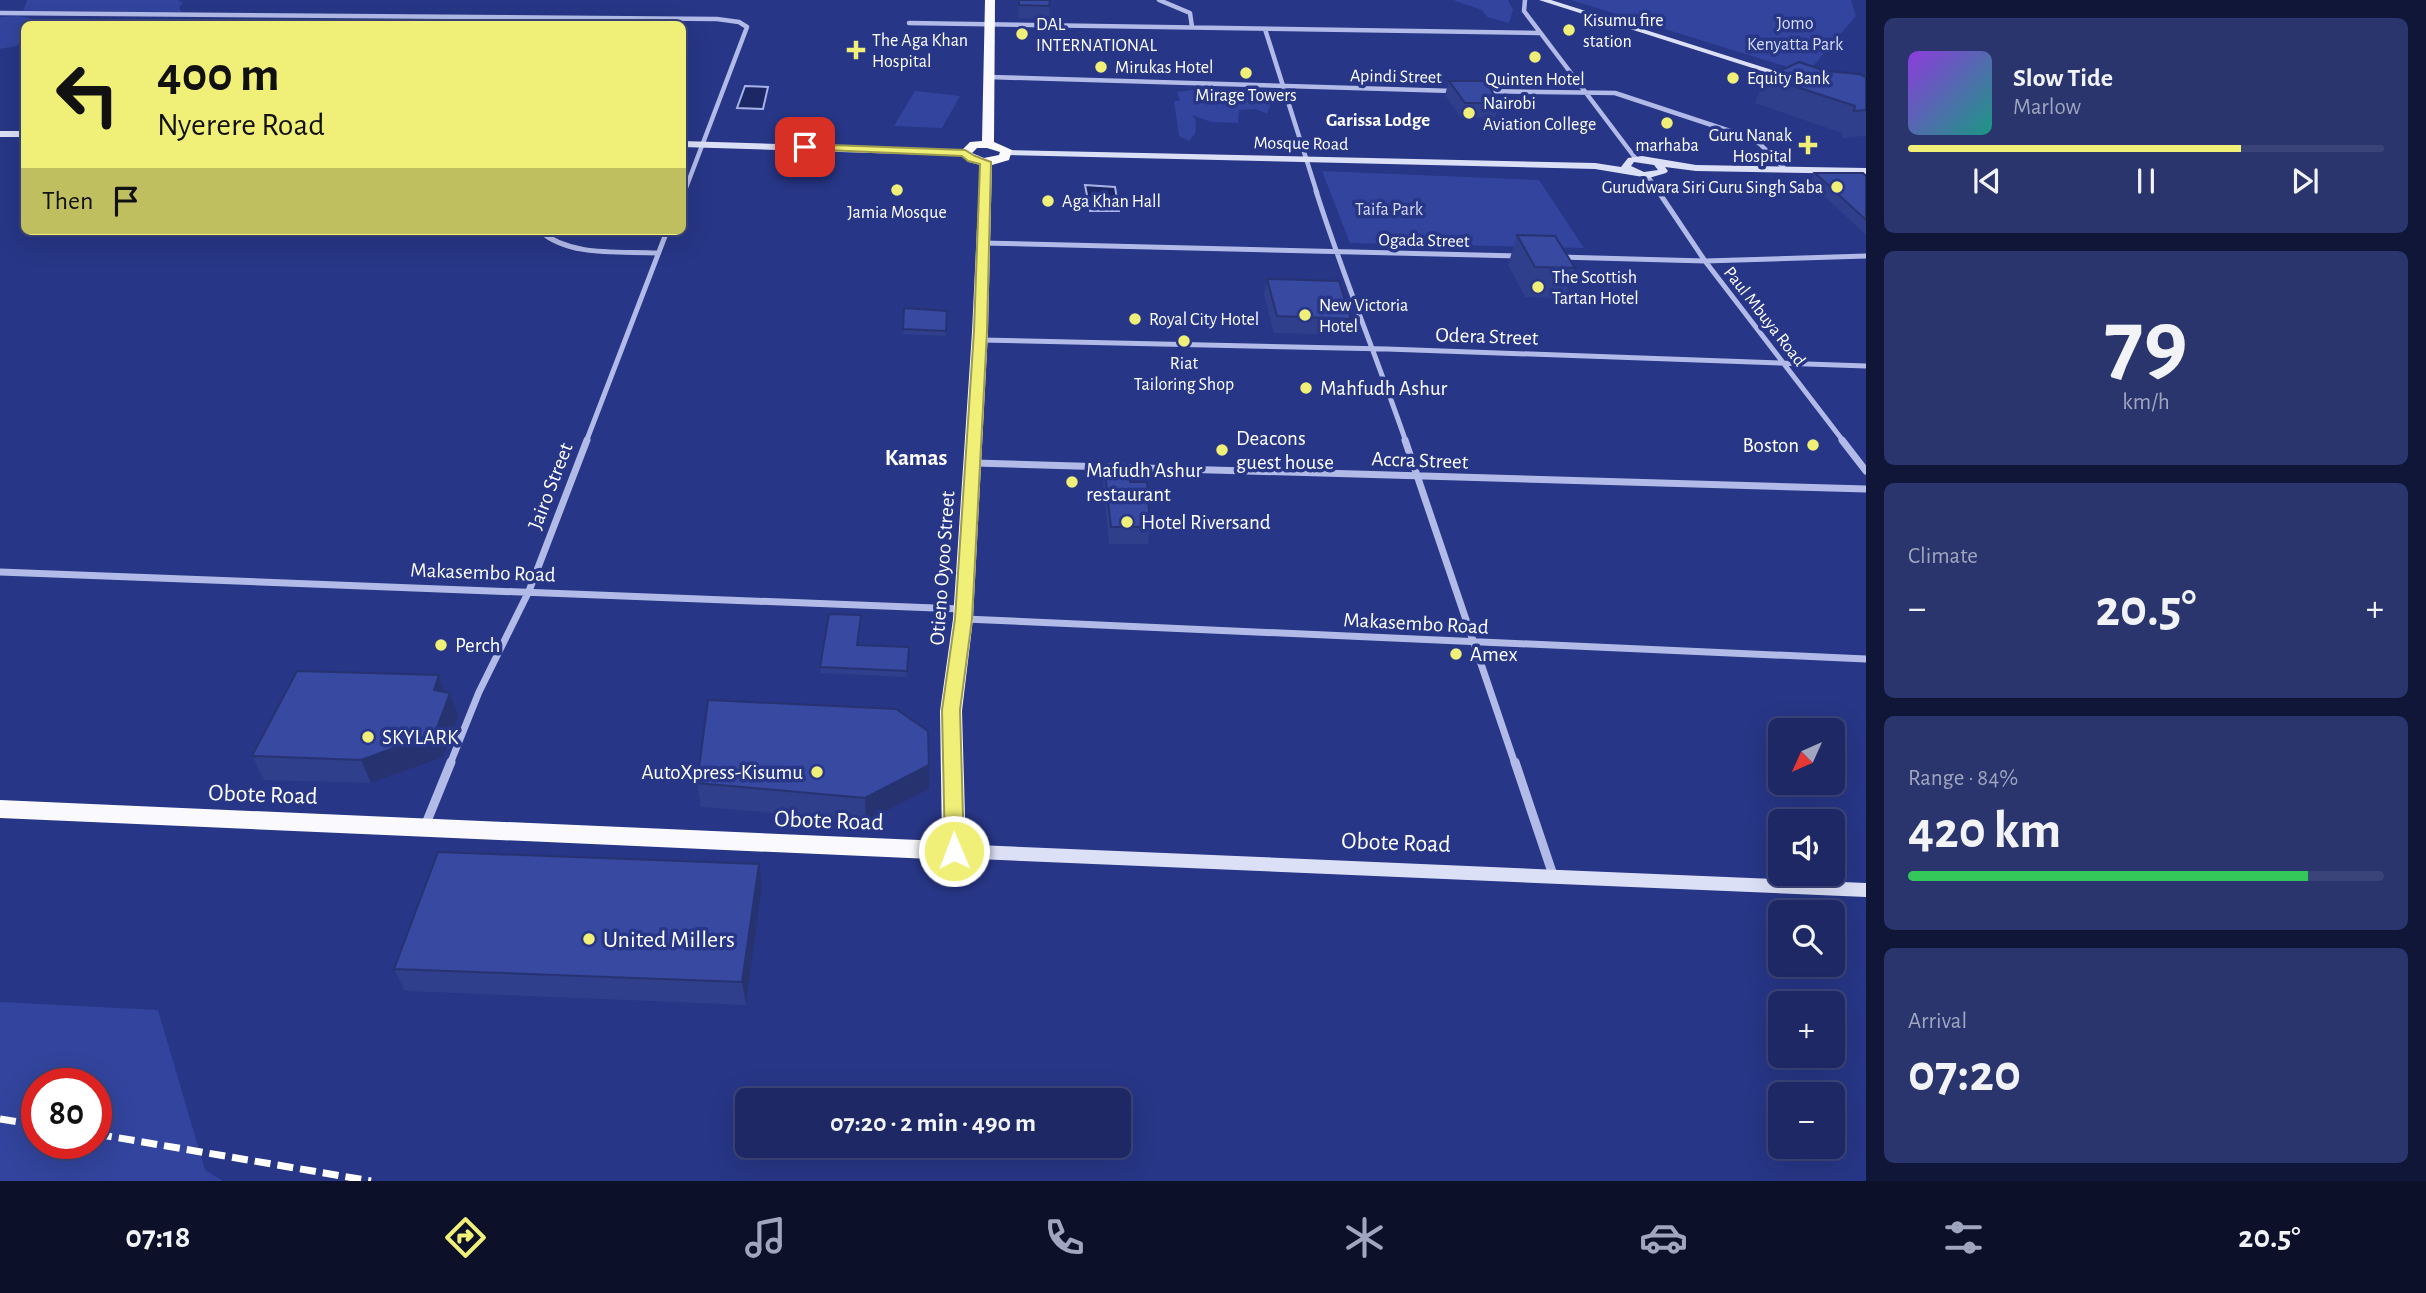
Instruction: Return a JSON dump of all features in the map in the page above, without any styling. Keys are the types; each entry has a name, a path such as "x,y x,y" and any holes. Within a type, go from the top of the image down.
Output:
{"highway":[{"name":"Otieno Oyoo Street","path":"954,851 951,710 964,614 980,340 990,0"},
{"path":"965,153 974,145 987,153 1002,147 1007,153"},
{"name":"Obote Road","path":"0,809 954,851"}],"main road":[{"path":"1544,0 1805,82"},
{"path":"0,134 21,134"},
{"path":"686,144 965,153"},
{"name":"Mosque Road","path":"1007,153 1628,167 1647,175"},
{"path":"1628,167 1636,159 1660,167 1866,171"},
{"path":"1647,175 1660,167"},
{"name":"Obote Road","path":"954,851 1553,874 1866,890"}],"street":[{"path":"1159,0 1190,13 1192,27"},
{"path":"1525,0 1524,10 1539,33 1636,159"},
{"path":"0,13 717,19 740,22 747,27 686,188"},
{"path":"909,23 1539,33"},
{"path":"1265,29 1336,252 1374,348 1553,874"},
{"name":"Apindi Street","path":"989,76 1284,88 1458,91"},
{"name":"Apindi Street","path":"1472,91 1615,93 1629,96 1748,137 1760,144 1784,168"},
{"name":"Paul Mbuya Road","path":"1647,175 1705,261 1866,471"},
{"path":"545,235 556,243 575,247 657,253"},
{"name":"Jairo Street","path":"425,827 479,692 529,591 665,235"},
{"name":"Ogada Street","path":"981,243 1524,256"},
{"path":"1552,257 1705,261 1866,256"},
{"name":"Odera Street","path":"980,340 1374,348 1866,366"},
{"name":"Accra Street","path":"972,462 1418,478 1866,489"},
{"name":"Makasembo Road","path":"0,572 529,591 1475,643 1866,659"}],"green space":[{"path":"27,0 178,0 183,3 179,7 182,12 23,11"},
{"path":"1453,0 1508,0 1513,10 1509,23 1487,17 1482,10"},
{"name":"Jomo Kenyatta Park","path":"1571,0 1851,0 1856,16 1807,73"},
{"path":"18,16 45,21 21,21 21,42 0,49 0,17"},
{"path":"75,19 226,20 225,21 65,21"},
{"path":"1201,89 1268,93 1273,97 1267,114 1256,109 1239,110 1238,123 1211,122 1192,115 1196,120 1195,134 1189,141 1179,136 1174,101 1180,101 1177,92"},
{"path":"915,91 960,96 942,128 894,126"},
{"name":"Taifa Park","path":"1322,171 1539,180 1584,248 1350,243"},
{"path":"0,1002 158,1010 205,1170 223,1181 0,1181"}],"shaded area":[{"path":"745,86 768,87 763,109 737,108"},
{"path":"1085,185 1115,187 1119,211 1090,211"}],"building":[{"path":"1019,0 1050,0 1049,6 1019,5"},
{"path":"1799,62 1826,71 1866,77 1866,110 1854,111 1855,106 1766,77"},
{"path":"1449,81 1486,81 1499,103 1465,103"},
{"path":"1815,173 1863,173 1866,176 1866,220"},
{"path":"1517,235 1555,236 1575,268 1535,267"},
{"path":"1267,279 1339,281 1351,319 1277,316"},
{"path":"904,308 947,311 946,331 903,329"},
{"name":"Hotel Riversand","path":"1104,464 1128,466 1130,482 1147,482 1150,527 1111,527"},
{"path":"829,614 861,615 857,645 909,647 907,671 820,667"},
{"name":"SKYLARK","path":"297,671 439,675 434,690 450,693 435,733 361,760 252,756"},
{"name":"AutoXpress-Kisumu","path":"708,700 896,709 928,731 929,765 865,798 697,783"},
{"name":"United Millers","path":"438,852 759,864 742,982 394,969"}],"railway":[{"path":"0,1119 21,1122"},
{"path":"112,1137 371,1181"}],"place":[{"name":"Kisumu fire station","path":"1569,30"},
{"name":"DAL INTERNATIONAL","path":"1022,34"},
{"name":"The Aga Khan Hospital","path":"856,50"},
{"name":"Quinten Hotel","path":"1535,57"},
{"name":"Mirukas Hotel","path":"1101,67"},
{"name":"Mirage Towers","path":"1246,73"},
{"name":"Equity Bank","path":"1733,78"},
{"name":"Nairobi Aviation College","path":"1469,113"},
{"name":"marhaba","path":"1667,123"},
{"name":"Guru Nanak Hospital","path":"1808,145"},
{"name":"Gurudwara Siri Guru Singh Saba","path":"1837,187"},
{"name":"Jamia Mosque","path":"897,190"},
{"name":"Aga Khan Hall","path":"1048,201"},
{"name":"The Scottish Tartan Hotel","path":"1538,287"},
{"name":"New Victoria Hotel","path":"1305,315"},
{"name":"Royal City Hotel","path":"1135,319"},
{"name":"Riat Tailoring Shop","path":"1184,341"},
{"name":"Mahfudh Ashur","path":"1306,388"},
{"name":"Boston","path":"1813,445"},
{"name":"Deacons guest house","path":"1222,450"},
{"name":"Mafudh Ashur restaurant","path":"1072,482"},
{"name":"Hotel Riversand","path":"1127,522"},
{"name":"Perch","path":"441,645"},
{"name":"Amex","path":"1456,654"},
{"name":"SKYLARK","path":"368,737"},
{"name":"AutoXpress-Kisumu","path":"817,772"},
{"name":"United Millers","path":"589,939"}],"district":[{"name":"Garissa Lodge","path":"1378,119"},
{"name":"Kamas","path":"916,457"}],"route":[{"path":"805,147 965,153 971,159 986,162 981,243 980,331 964,619 951,710 954,851"}]}
